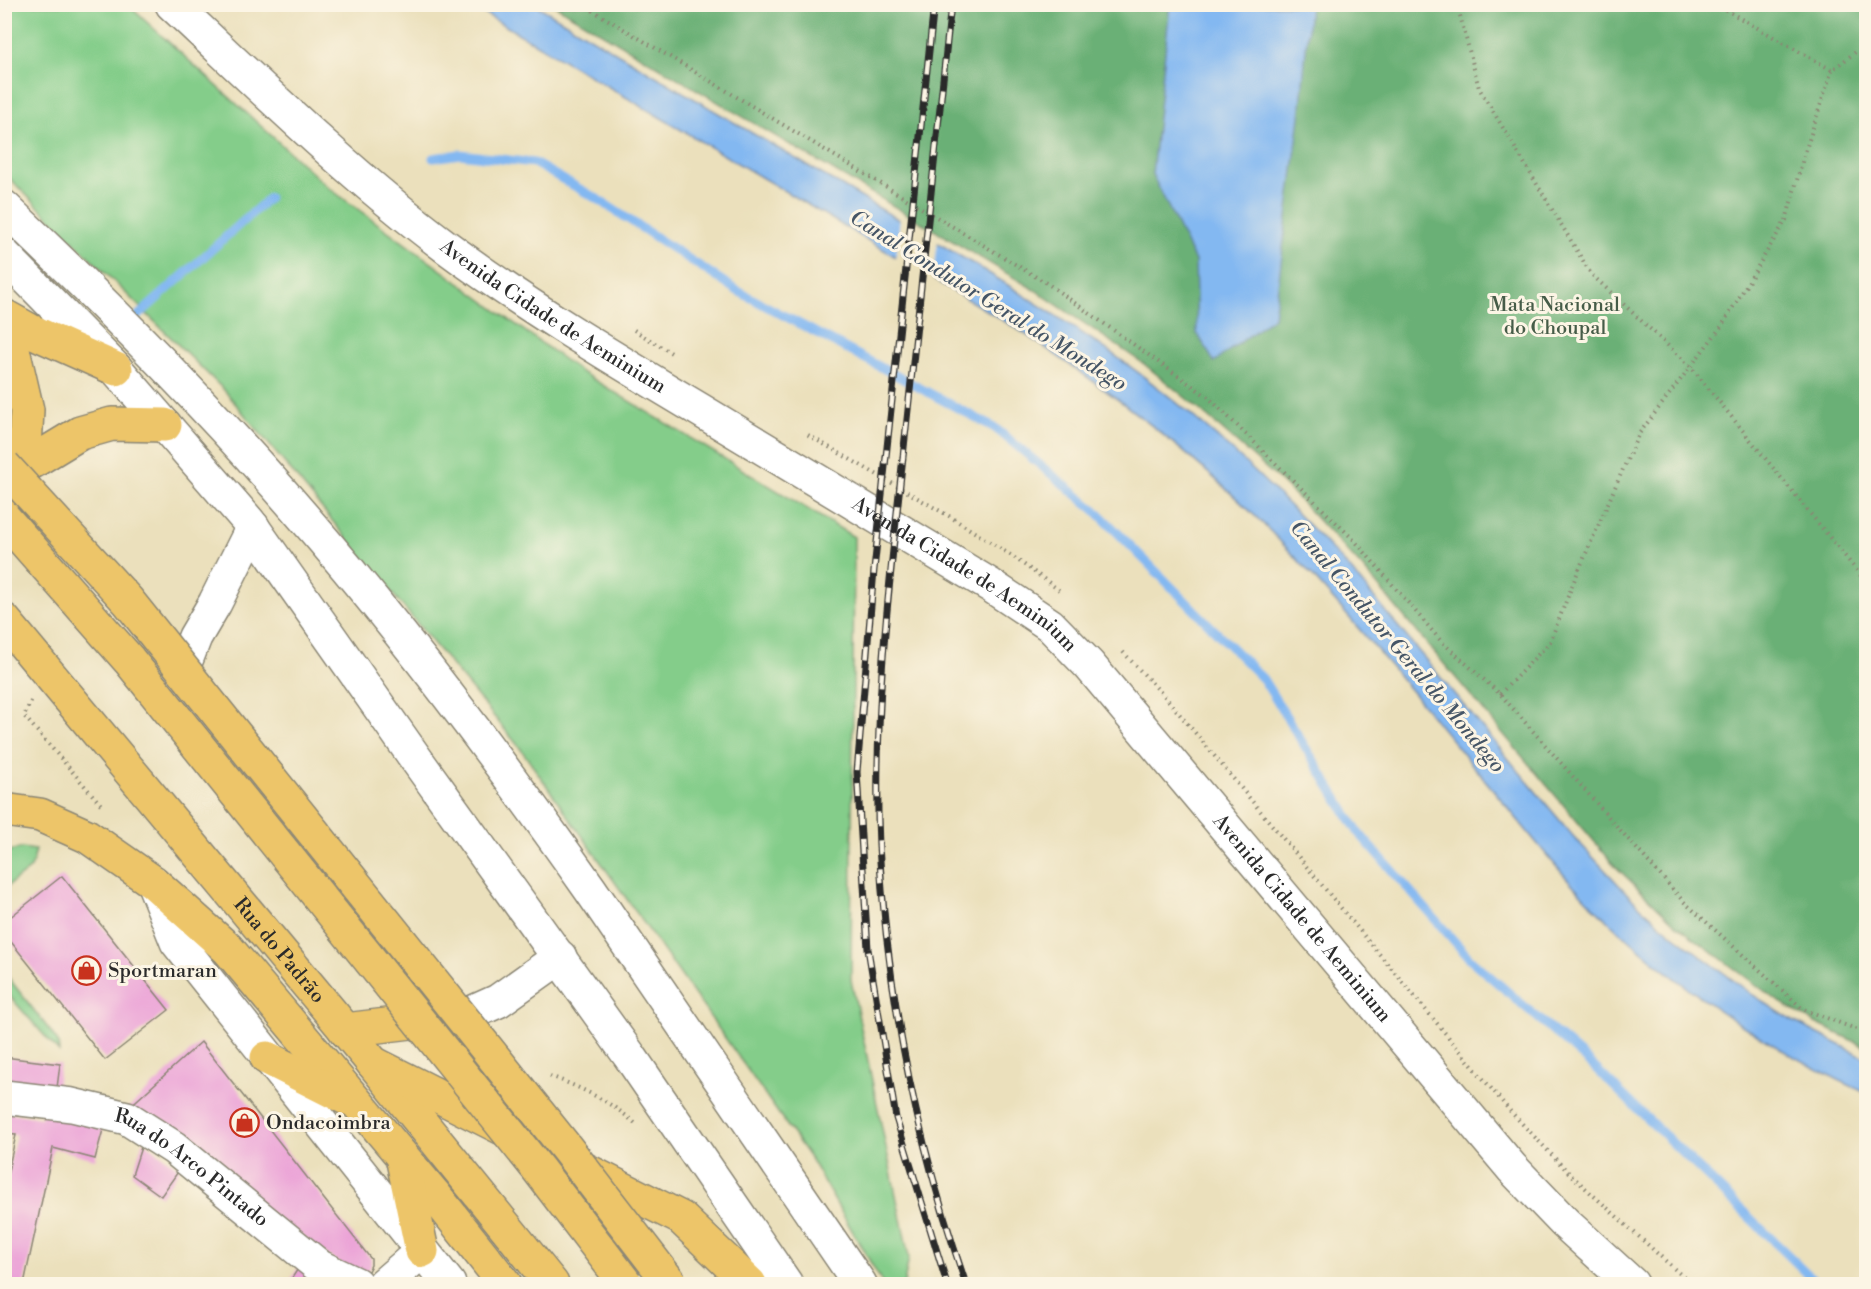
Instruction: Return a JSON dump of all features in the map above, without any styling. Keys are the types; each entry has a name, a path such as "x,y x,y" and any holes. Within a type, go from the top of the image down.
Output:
{"main road":[{"path":"4,316 29,330 116,369"},
{"path":"4,338 14,354 27,410 4,523"},
{"path":"14,467 80,433 112,424 165,425"},
{"path":"14,467 128,602 567,1149 672,1284"},
{"path":"4,518 129,660 530,1160 626,1284"},
{"name":"Rua do Padrão","path":"4,620 208,863 552,1284"},
{"name":"Rua do Padrão","path":"4,810 40,815 87,836 153,882 228,948 359,1104 505,1284"},
{"path":"345,1030 428,1020"},
{"path":"267,1058 359,1104"},
{"path":"373,1063 681,1218 750,1284"},
{"path":"402,1157 422,1251"}],"street":[{"name":"Avenida Cidade de Aeminium","path":"172,4 292,117 373,189 444,245 516,297 583,340 990,585 1050,625 1089,665 1146,731 1512,1168 1565,1223 1632,1284"},
{"path":"4,207 164,363 300,513 436,679 590,889 860,1284"},
{"path":"4,255 116,369 253,527 416,759 560,957 786,1284"},
{"path":"253,527 195,638 175,689 177,704 428,1020 469,1014 498,1001 560,957"},
{"path":"4,827 40,815"},
{"path":"153,882 177,942 449,1284"},
{"name":"Rua do Arco Pintado","path":"4,1097 72,1105 127,1118 174,1148 321,1267 356,1284"},
{"path":"384,1284 422,1251"}],"path":[{"path":"582,4 1048,284 1208,397 1355,541 1441,642 1500,694 1683,901 1803,1009 1866,1033"},
{"path":"1457,4 1479,88 1591,274 1691,367 1866,582"},
{"path":"1715,4 1832,70"},
{"path":"1500,694 1550,642 1574,580 1638,435 1721,327 1786,220 1803,155 1832,70 1866,44"}],"green space":[{"path":"4,5 128,5 329,188 581,372 854,537 851,980 909,1257 904,1284 883,1284 810,1158 520,748 225,391 5,174"},
{"name":"Mata Nacional do Choupal","path":"554,5 1866,5 1866,1047 1813,1022 1775,999 1676,925 1615,866 1362,567 1306,507 1277,478 1144,364 1035,290"},
{"path":"22,848 36,850 31,868 5,888 5,852"},
{"path":"4,972 58,1042 59,1052 5,991"}],"water":[{"name":"Canal Condutor Geral do Mondego","path":"470,5 536,5 987,272 1121,360 1172,398 1236,454 1332,549 1573,836 1636,903 1672,934 1753,995 1791,1020 1866,1058 1866,1093 1796,1058 1730,1017 1667,971 1607,920 1552,861 1375,647 1297,559 1232,494 1164,435 1054,353 1016,328"},
{"path":"1170,5 1310,5 1300,117 1274,317 1214,362 1197,333 1195,261 1152,174"}],"pier":[{"path":"900,217 938,240 933,282 895,260"}],"building":[{"name":"Sportmaran","path":"62,876 169,1010 105,1060 4,933 4,922"},
{"path":"201,1042 371,1259 368,1271 356,1275 125,1111"},
{"path":"4,1057 60,1064 54,1112 104,1126 95,1159 53,1148 24,1284 4,1284 4,1189 16,1135 4,1134 4,1112 41,1118 43,1109 4,1091"},
{"path":"143,1141 180,1169 161,1196 132,1175"},
{"path":"301,1264 334,1284 288,1284"}],"waterway":[{"path":"433,158 460,154 534,163 599,200 736,290 995,428 1095,510 1263,679 1358,832 1471,960 1589,1062 1818,1284"},
{"path":"130,323 269,198"}],"railway":[{"path":"934,4 874,570 857,772 868,949 896,1118 947,1284"},
{"path":"951,4 888,602 880,700 878,797 883,902 897,1013 919,1123 966,1284"}],"place":[{"name":"Sportmaran","path":"87,971"},
{"name":"Ondacoimbra","path":"245,1123"}]}
